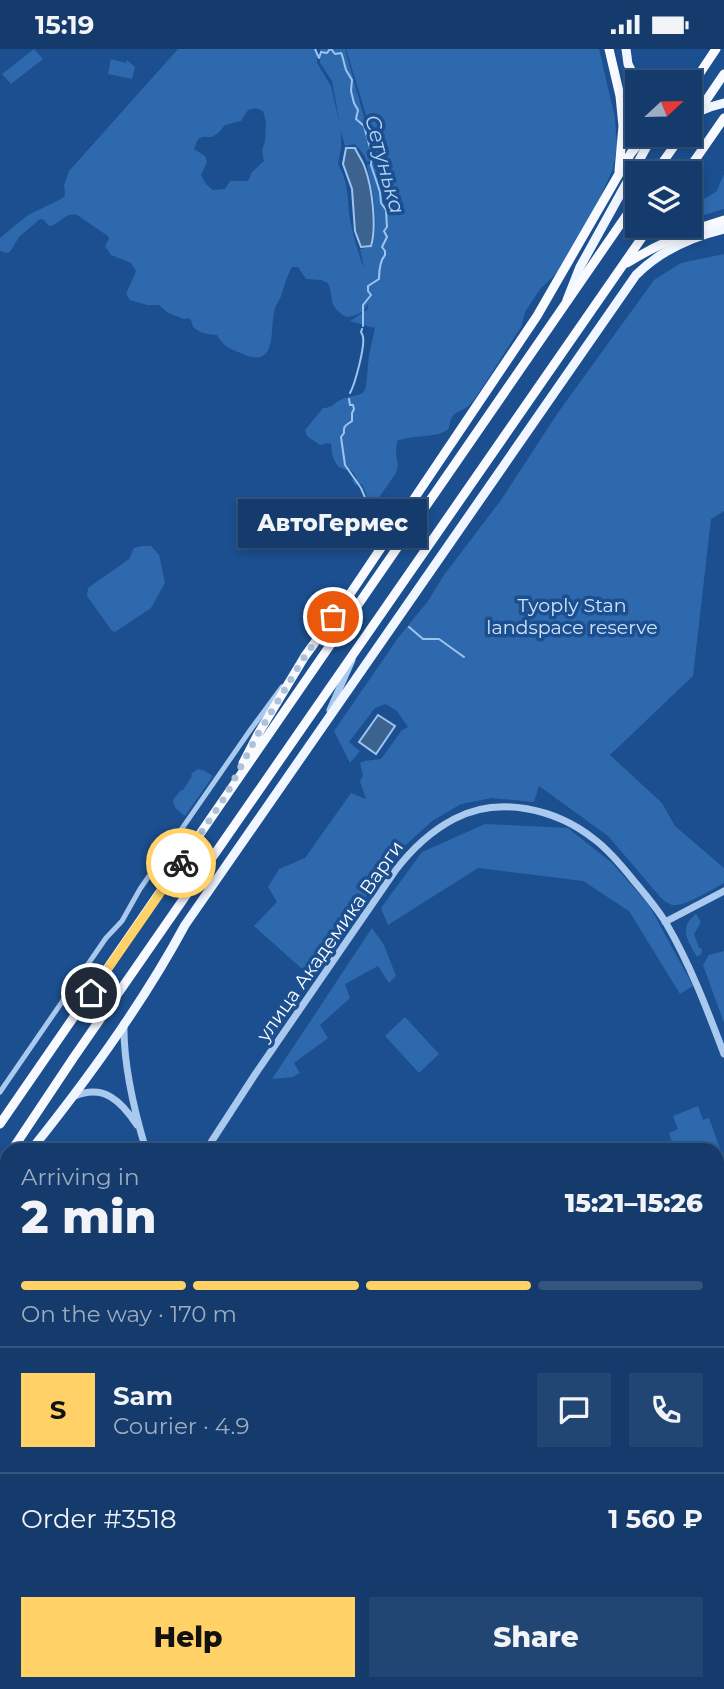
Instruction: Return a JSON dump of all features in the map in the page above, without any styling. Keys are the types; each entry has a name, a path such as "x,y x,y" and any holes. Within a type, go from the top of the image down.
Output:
{"highway":[{"path":"702,70 716,49"},
{"path":"610,53 620,96 623,126 619,177"},
{"path":"702,106 724,74"},
{"path":"694,161 724,118"},
{"path":"225,797 258,734 305,656 532,325 636,147"},
{"path":"0,1124 625,218"},
{"path":"623,265 666,241 703,226 724,221"},
{"path":"17,1143 642,238"}],"main road":[{"path":"626,49 631,70"},
{"path":"702,110 724,103"},
{"path":"564,308 579,267 646,147"},
{"path":"37,1143 75,1095 166,960 185,925 636,275 650,261 687,240 724,229"}],"street":[{"path":"325,724 359,646"},
{"path":"0,1092 106,938 122,921 140,889 251,729 305,656"},
{"name":"улица Академика Варги","path":"211,1143 395,871 419,844 456,818 491,807 514,807 551,814 594,839 611,855 647,896 665,922 693,974 724,1054"},
{"path":"665,922 724,891"},
{"path":"124,1023 128,1067 144,1143"},
{"path":"75,1095 93,1091 112,1098 128,1112 146,1143"}],"green space":[{"path":"34,49 43,59 11,84 2,74"},
{"path":"178,49 317,49 317,63 331,86 340,125 332,81 320,63 320,49 345,49 374,159 367,162 355,144 345,146 341,132 338,164 346,184 351,225 364,268 360,249 372,247 375,227 367,165 375,163 383,202 389,214 400,216 400,212 390,211 386,205 369,125 346,49 599,49 615,118 617,146 613,169 600,198 556,274 540,289 525,312 521,327 479,392 469,406 452,417 449,428 445,431 397,441 396,473 375,506 371,506 362,484 355,485 352,480 356,478 353,472 336,464 331,444 320,445 307,436 305,430 323,408 363,393 366,387 375,328 350,321 368,309 368,304 359,313 346,317 333,305 328,283 306,279 298,267 292,267 275,308 270,344 262,356 254,357 228,347 217,335 199,331 188,318 168,313 159,305 130,300 126,294 136,271 131,263 111,255 105,246 108,236 77,215 69,215 49,226 40,219 19,237 10,252 0,251 0,238 28,215 63,198 69,171","holes":["256,108 263,111 266,122 262,150 264,161 252,172 248,181 230,181 225,189 213,190 201,175 207,162 205,156 194,149 198,139 212,137 225,125 241,121 248,110"]},
{"path":"111,59 126,63 127,60 135,67 132,79 108,74"},
{"path":"724,174 724,209 702,216 702,200 716,192"},
{"name":"Tyoply Stan landspace reserve","path":"724,254 724,511 711,519 693,676 610,755 662,803 675,826 724,868 724,883 687,902 670,904 661,898 608,836 539,786 534,802 492,798 461,804 432,821 396,854 310,976 254,926 277,902 268,887 279,869 305,858 351,793 366,799 360,781 363,776 360,763 381,759 402,730 408,727 397,711 386,704 375,708 349,742 360,751 350,763 334,731 398,638 501,500 557,414 654,280 681,263"},
{"path":"151,546 159,555 165,583 151,608 115,632 112,631 87,596 88,588 129,559 134,548"},
{"path":"198,769 213,776 185,816 175,808 173,800 183,790 191,774"},
{"path":"485,824 568,828 612,863 649,905 693,986 680,994 629,911 583,881 478,868 388,925 381,908 422,852"},
{"path":"696,914 701,922 694,934 699,948 702,949 697,957 686,935 687,924"},
{"path":"372,928 384,945 396,976 389,983 378,966 345,984 350,998 320,1025 328,1038 294,1063 300,1073 293,1077 272,1079"},
{"path":"724,951 724,1023 703,965 709,955"},
{"path":"405,1017 439,1054 419,1073 385,1036"},
{"path":"698,1106 703,1120 709,1118 718,1143 673,1143 669,1133 678,1129 673,1116"}],"shaded area":[{"path":"346,148 355,148 368,176 374,218 371,246 361,247 355,231 352,189 343,164"},
{"path":"378,715 395,726 376,754 359,742"}],"waterway":[{"name":"Сетунька","path":"315,49 319,58 321,52 327,53 330,49"},
{"name":"Сетунька","path":"331,49 335,54 341,53 352,80 351,91 358,110 356,119 364,126 372,155 371,165 381,203 386,210 387,227 384,231 387,237 382,247 385,255 380,266 379,279 368,286 371,295 363,305 363,326"},
{"name":"Сетунька","path":"350,393 361,357 362,329"},
{"name":"Сетунька","path":"349,399 354,409 352,421 345,427 341,437 345,465 361,488 374,519"},
{"name":"Сетунька","path":"409,627 423,639 439,639 464,657"}],"way so far":[{"path":"181,863 225,797 258,734 305,656 333,617"}],"place":[{"name":"АвтоГермес","path":"333,617"}],"route":[{"path":"91,993 181,863"}]}
